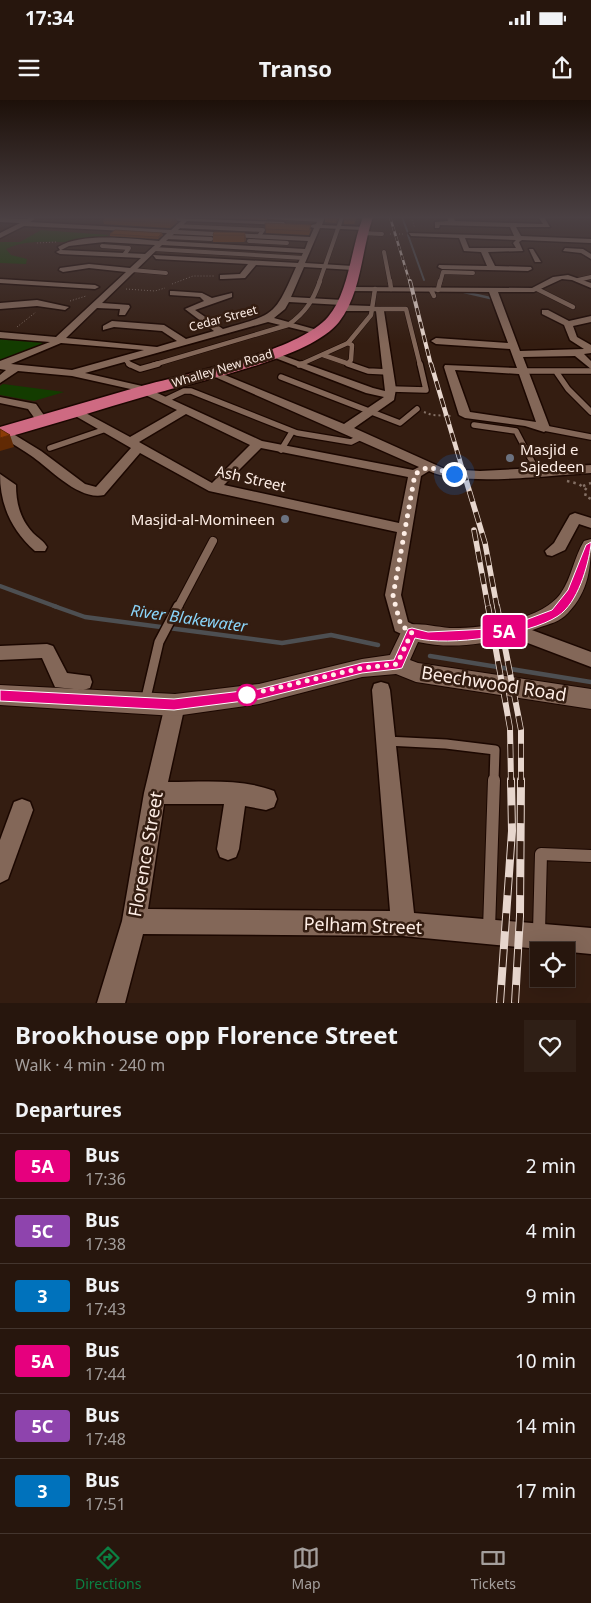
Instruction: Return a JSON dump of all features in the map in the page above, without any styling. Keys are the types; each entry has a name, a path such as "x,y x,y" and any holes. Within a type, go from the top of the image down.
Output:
{"highway":[{"path":"345,300 355,259"},
{"name":"Whalley New Road","path":"0,432 211,373 270,354 318,333 331,323 345,300"}],"street":[{"path":"0,365 54,344 143,259"},
{"path":"192,276 203,259"},
{"path":"205,259 254,262 290,259"},
{"name":"Cedar Street","path":"72,373 268,318 278,311 286,299 303,259"},
{"path":"307,259 324,266 353,268"},
{"path":"488,259 492,268"},
{"path":"223,277 242,276 254,262"},
{"path":"64,270 75,266 89,266 132,270"},
{"path":"442,267 472,270 492,268 528,269"},
{"path":"472,270 482,291"},
{"path":"286,299 313,301 345,300 375,289 435,292 537,289 556,277 564,275 591,286"},
{"path":"0,281 95,287"},
{"path":"494,291 544,428"},
{"path":"178,294 202,295 210,301"},
{"path":"220,331 186,310 229,296"},
{"path":"344,429 389,400 390,392 388,372 375,310 345,300"},
{"path":"0,306 37,303 65,307"},
{"path":"96,305 126,307 122,313"},
{"path":"545,312 568,324 591,319"},
{"path":"268,318 318,333"},
{"path":"106,328 112,324 164,328 183,341"},
{"path":"568,324 573,338 591,350"},
{"path":"0,335 162,348"},
{"path":"436,341 516,350 577,353 591,350"},
{"path":"577,353 591,366"},
{"path":"270,354 370,391 390,392"},
{"path":"0,365 72,373 144,391 258,444 281,450 415,474 428,467"},
{"path":"0,380 16,367"},
{"path":"523,371 449,368 465,415 526,423 544,428"},
{"path":"211,373 363,436 428,467 454,474 591,469"},
{"path":"0,400 32,406 42,421"},
{"path":"0,432 38,454 80,487 99,492 134,445 185,410"},
{"name":"Ash Street","path":"76,412 214,488 404,529"},
{"path":"214,488 258,444"},
{"path":"415,474 393,596 401,626 412,632 428,637 489,634 513,630 555,613 572,592 591,545"},
{"path":"0,478 9,486 8,496 16,522 41,542"},
{"path":"552,552 560,546 575,518 591,523"},
{"path":"513,630 591,660"},
{"path":"0,695 144,705 174,705 259,694 362,668 397,664 412,632"},
{"path":"0,653 47,651 62,681 83,682"},
{"name":"Beechwood Road","path":"397,664 416,672 591,699"},
{"path":"381,690 403,924"},
{"name":"Florence Street","path":"111,1003 134,921 155,793 174,705"},
{"path":"155,793 236,793 266,799"},
{"path":"228,849 236,793"},
{"path":"0,871 22,810"},
{"name":"Pelham Street","path":"134,921 403,924 591,941"}],"lane":[{"path":"125,359 132,366 140,369 288,325 300,317 313,301 327,259"},
{"path":"385,259 391,289"},
{"path":"132,270 166,273"},
{"path":"435,292 444,272 472,270"},
{"path":"576,279 591,277"},
{"path":"375,289 375,310"},
{"path":"537,289 573,307"},
{"path":"298,365 348,342 367,322 372,311 406,309 426,390 390,392"},
{"path":"348,342 352,345 351,360 348,363"},
{"path":"323,355 368,370 388,372"},
{"path":"523,371 557,373 591,371"},
{"path":"557,373 568,389 591,412"},
{"path":"281,377 400,423 417,409"},
{"path":"165,400 184,391 191,391 292,432 351,442 363,436"},
{"path":"474,425 516,431 538,471"},
{"path":"544,428 591,436"},
{"path":"50,448 106,429"},
{"path":"281,450 292,432"},
{"path":"144,705 159,642 213,541"},
{"path":"386,741 446,744 495,750 489,932"},
{"path":"539,936 541,854 591,856"}],"path":[{"path":"114,288 162,291 192,276 223,277"},
{"path":"74,286 85,302"},
{"path":"551,470 571,484 583,486 591,483"},
{"path":"583,486 587,490 585,496 591,499"}],"green space":[{"path":"0,259 27,259 26,264 0,263"},
{"path":"0,338 51,342 0,362"},
{"path":"3,384 64,392 34,401 0,395 0,386"}],"building":[{"path":"0,429 10,435 0,438"}],"waterway":[{"path":"417,259 424,280"},
{"path":"464,292 490,298"},
{"name":"River Blakewater","path":"0,586 57,607"},
{"name":"River Blakewater","path":"54,606 85,617 282,643 331,635 378,645"},
{"name":"River Blakewater","path":"430,656 591,682"}],"railway":[{"path":"403,259 410,283"},
{"path":"410,281 431,365"},
{"path":"431,364 463,471"},
{"path":"463,470 485,543 497,607"},
{"path":"474,530 488,607"},
{"path":"488,606 510,728 511,781"},
{"path":"497,606 521,730 521,780"},
{"path":"500,1003 512,831 511,780"},
{"path":"515,1003 520,916 521,780"}],"bus line":[{"name":"5A","path":"0,695 144,705 174,705 259,694 362,668 397,664 412,632 428,637 489,634 513,630 555,613 572,592 591,545"}],"place":[{"name":"Masjid e Sajedeen","path":"510,458"},
{"name":"Masjid-al-Momineen","path":"285,519"}],"route":[{"path":"247,695 242,696 259,694 362,668 397,664 412,632 401,626 393,596 415,474 428,467 443,473 454,474"}]}
